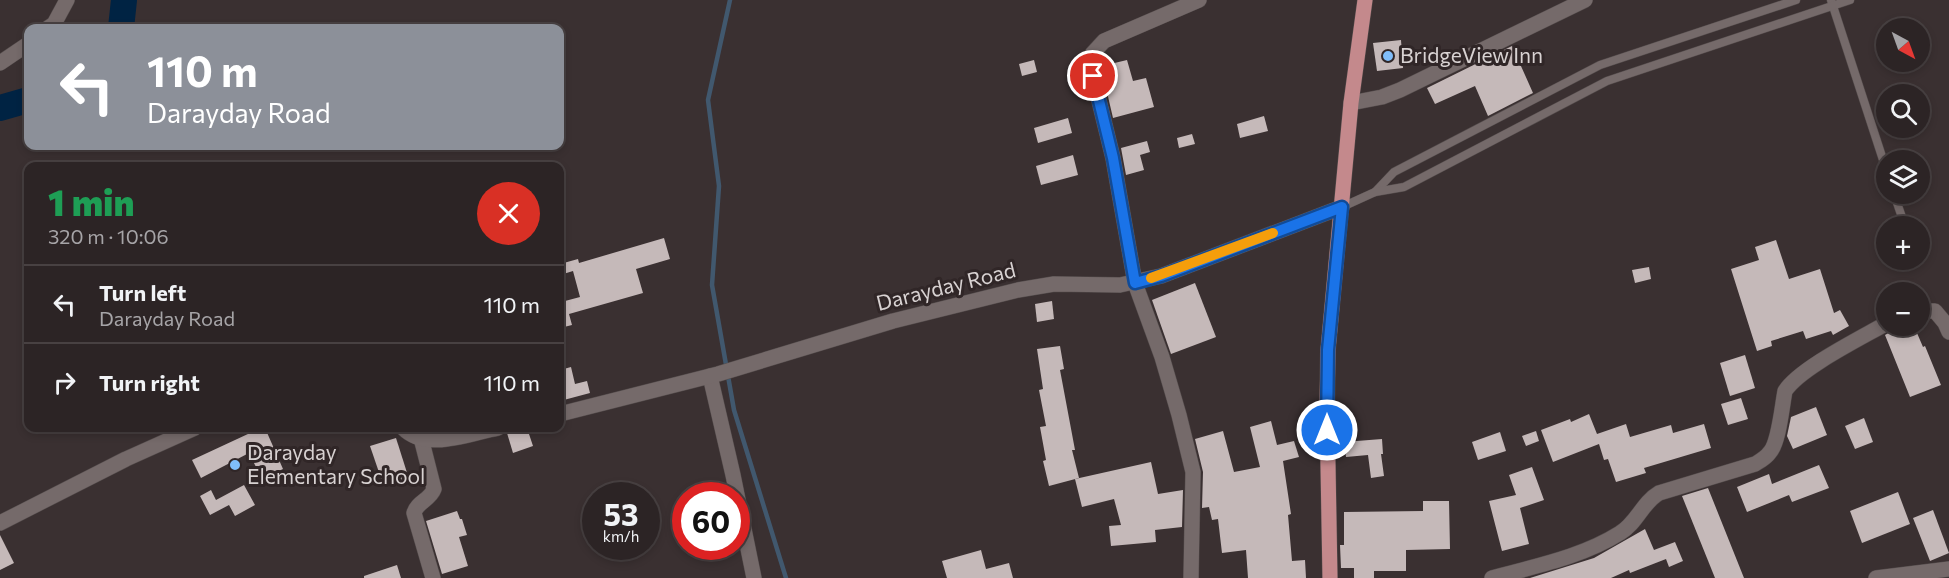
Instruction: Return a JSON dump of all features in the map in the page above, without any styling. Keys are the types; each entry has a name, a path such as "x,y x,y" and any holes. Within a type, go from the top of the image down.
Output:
{"main road":[{"path":"1330,578 1328,350 1351,103 1365,0"}],"street":[{"path":"54,24 68,0"},
{"path":"1191,578 1193,472 1168,376 1135,283 1113,158 1093,76 1092,54 1104,41 1199,0"},
{"path":"1351,103 1382,97 1584,0"},
{"path":"0,63 24,47"},
{"name":"Darayday Road","path":"564,413 714,375 893,321 1035,286 1135,283 1161,276 1342,207"},
{"path":"1930,311 1935,311 1945,322 1949,332"},
{"path":"1492,578 1546,563 1602,543 1630,525 1647,502 1659,493 1755,464 1764,459 1771,452 1775,442 1785,391 1790,384 1812,367 1876,329"},
{"path":"714,375 754,578"},
{"path":"0,523 126,459 186,432"},
{"path":"408,432 421,438 443,439 478,432"},
{"path":"421,438 434,489 428,498 417,506 414,513 433,578"},
{"path":"1876,578 1949,569"}],"lane":[{"path":"1376,192 1394,172 1600,65 1796,0"},
{"path":"1342,207 1376,192 1404,187 1607,81 1832,3 1850,0"},
{"path":"1832,3 1880,150"}],"building":[{"name":"BridgeView Inn","path":"1401,40 1403,68 1377,71 1373,43"},
{"path":"1512,46 1533,93 1488,116 1475,86 1435,104 1427,88"},
{"path":"1034,60 1037,72 1022,76 1019,64"},
{"path":"1127,60 1133,81 1146,78 1154,107 1113,118 1102,66"},
{"path":"1264,116 1268,131 1240,138 1237,124"},
{"path":"1068,118 1072,133 1038,143 1034,128"},
{"path":"1192,134 1195,144 1179,148 1177,138"},
{"path":"1147,141 1150,152 1140,155 1144,170 1126,175 1121,148"},
{"path":"1073,155 1078,175 1041,185 1036,166"},
{"path":"664,238 670,259 636,269 643,293 569,314 572,325 564,327 564,298 565,301 580,297 573,271 564,274 564,263 578,259 579,263"},
{"path":"1776,240 1789,279 1820,269 1834,313 1840,310 1849,326 1833,335 1831,331 1806,339 1803,331 1771,341 1772,346 1757,351 1731,269 1759,260 1755,247"},
{"path":"1649,267 1651,279 1635,283 1632,270"},
{"path":"1195,283 1216,337 1171,354 1152,300"},
{"path":"1052,301 1054,319 1037,322 1035,304"},
{"path":"1885,336 1918,336 1923,347 1925,346 1941,385 1910,397"},
{"path":"1060,346 1064,369 1060,370 1075,450 1072,450 1079,478 1049,486 1043,461 1046,460 1040,427 1046,426 1039,390 1043,389 1037,349"},
{"path":"1745,355 1755,388 1730,396 1720,363"},
{"path":"571,367 575,384 587,381 590,393 564,400 564,369"},
{"path":"1741,398 1748,419 1728,425 1721,404"},
{"path":"1816,407 1827,435 1793,449 1787,436 1791,417"},
{"path":"1589,414 1597,434 1626,424 1630,437 1671,425 1673,433 1704,424 1711,448 1644,468 1646,473 1616,482 1608,459 1604,460 1599,444 1553,462 1541,430 1570,419 1571,422"},
{"path":"1864,418 1873,442 1855,449 1845,426"},
{"path":"1271,421 1277,445 1294,441 1299,457 1283,461 1291,514 1288,515 1292,561 1305,560 1306,578 1248,578 1246,550 1222,553 1218,519 1212,520 1209,507 1202,508 1203,472 1195,439 1223,431 1234,472 1260,467 1250,427"},
{"path":"1536,431 1539,441 1526,446 1522,436"},
{"path":"252,432 267,432 283,469 262,479 249,453 201,478 192,460"},
{"path":"528,432 533,446 513,453 507,433"},
{"path":"1500,432 1506,451 1478,460 1472,442"},
{"path":"396,438 409,479 384,487 370,446"},
{"path":"1382,439 1383,454 1381,454 1384,476 1371,478 1368,455 1346,457 1344,442"},
{"path":"1151,462 1158,494 1183,490 1182,527 1155,530 1156,542 1111,546 1109,526 1121,525 1114,499 1082,507 1075,479"},
{"path":"1819,465 1829,488 1792,502 1789,495 1747,512 1737,487 1769,474 1772,484"},
{"path":"1532,467 1544,500 1520,508 1529,544 1502,551 1489,501 1516,495 1509,475"},
{"path":"244,485 255,505 235,516 229,505 210,515 200,496 211,490 216,500"},
{"path":"1708,488 1744,578 1715,578 1682,496"},
{"path":"1898,492 1910,524 1862,543 1850,511"},
{"path":"1423,501 1449,501 1450,549 1406,550 1406,571 1374,571 1374,578 1354,578 1354,568 1341,568 1340,545 1344,545 1344,512 1423,511"},
{"path":"1933,510 1949,553 1930,561 1913,518"},
{"path":"457,511 467,535 459,537 468,566 442,574 426,521"},
{"path":"1645,529 1654,550 1675,542 1683,561 1669,567 1666,559 1611,578 1530,578 1594,558"},
{"path":"0,535 14,563 0,570"},
{"path":"981,550 986,569 1009,563 1013,578 947,578 942,561"},
{"path":"397,565 401,578 364,578 364,576"}],"waterway":[{"path":"121,24 124,0"},
{"path":"730,0 708,100 719,186 712,285 734,410 786,578"},
{"path":"0,108 24,101"}],"slow traffic":[{"path":"1151,278 1273,233"}],"place":[{"name":"BridgeView Inn","path":"1388,56"},
{"name":"Darayday Elementary School","path":"235,465"}],"route":[{"path":"1093,76 1113,158 1135,283 1161,276 1342,207 1328,350 1327,430"}]}
